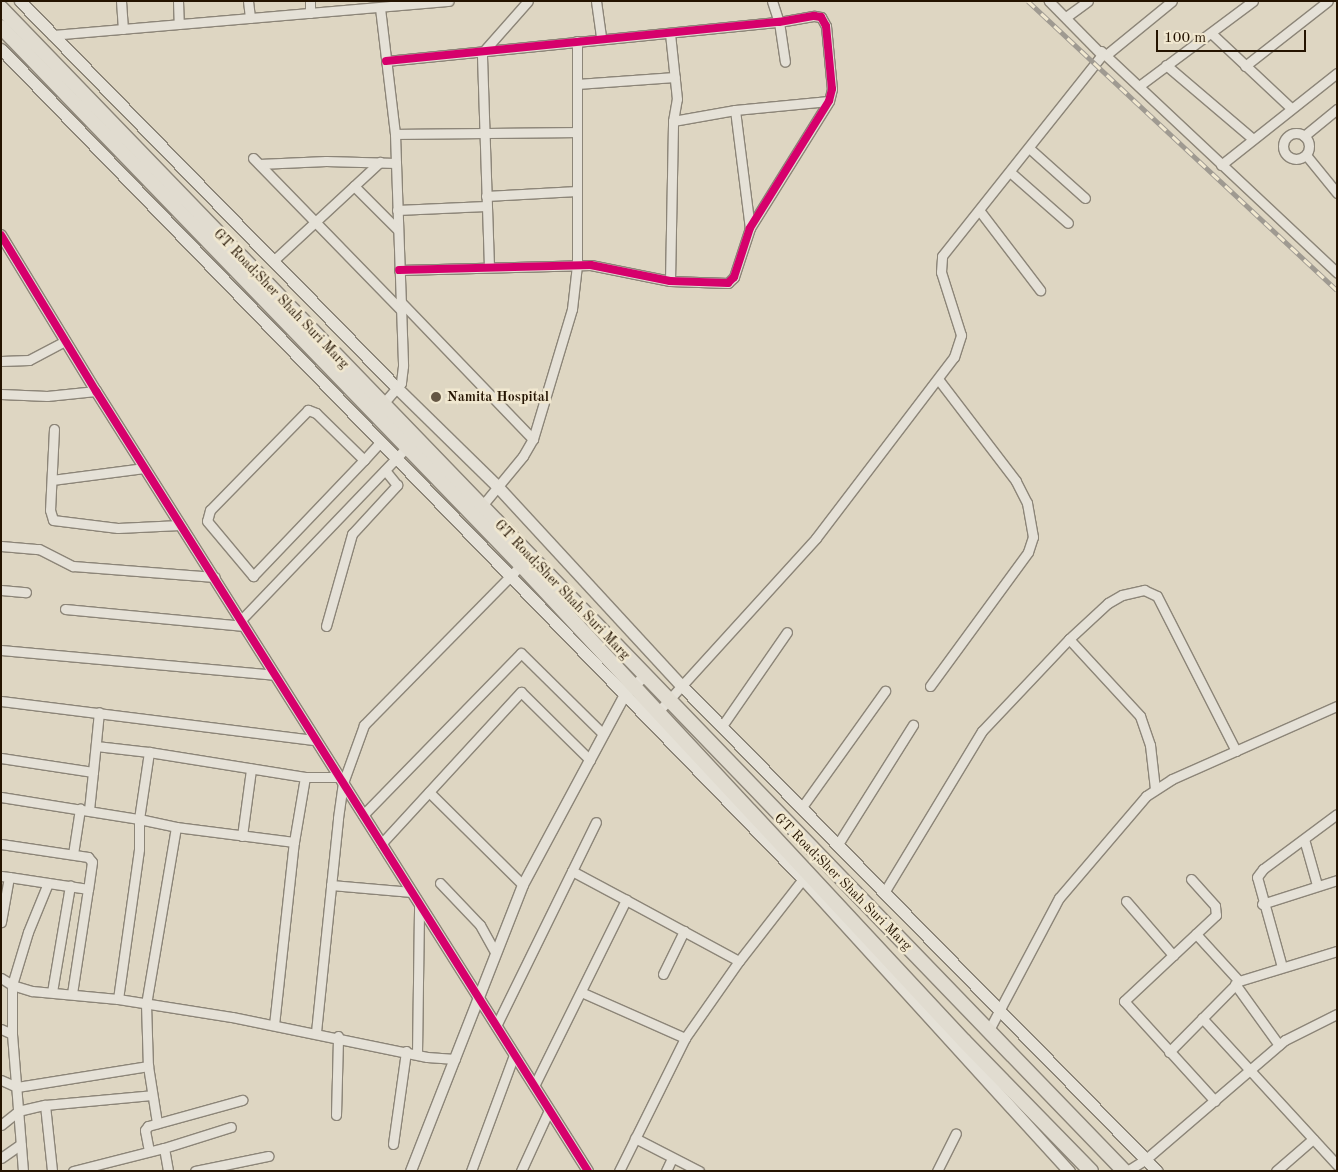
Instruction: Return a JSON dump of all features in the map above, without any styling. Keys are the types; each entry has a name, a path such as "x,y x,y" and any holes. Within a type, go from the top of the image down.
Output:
{"main road":[{"path":"20,1 398,389 498,486 681,685 1001,1008 1157,1171"},
{"name":"GT Road;Sher Shah Suri Marg","path":"1,8 667,700 1125,1171"},
{"name":"GT Road;Sher Shah Suri Marg","path":"1,27 407,447 516,570 629,691 656,714 805,876 1091,1171"},
{"path":"1,49 397,458 516,570"},
{"path":"629,691 805,876 1069,1171"}],"street":[{"path":"121,1 123,29"},
{"path":"178,1 179,24"},
{"path":"248,1 250,18"},
{"path":"310,1 310,13"},
{"path":"52,35 380,8 404,3 449,1"},
{"path":"488,267 482,53 528,1"},
{"path":"596,1 601,38"},
{"path":"772,1 780,22 786,62"},
{"path":"1049,1 1337,273"},
{"path":"1066,17 1088,1"},
{"path":"656,714 816,538 954,357 961,335 960,322 944,284 941,263 949,246 1101,58 1103,53 1172,1"},
{"path":"1139,86 1252,1"},
{"path":"1246,66 1328,1"},
{"path":"380,8 395,134 403,376 398,389 382,404"},
{"path":"386,61 482,53 601,38 780,22 814,16 825,21 832,89 830,101 750,228 732,281 724,284 670,281 612,268 576,265 399,270"},
{"path":"1211,32 1291,108"},
{"path":"670,33 677,99 673,121 670,281"},
{"path":"481,507 533,439 572,309 576,265 577,41"},
{"path":"1166,65 1252,139"},
{"path":"1221,165 1337,72"},
{"path":"577,84 675,77"},
{"path":"673,121 735,110 830,101"},
{"path":"735,110 750,228"},
{"path":"1304,136 1337,110"},
{"path":"395,134 577,132"},
{"path":"1304,136 1291,133 1284,139 1283,148 1287,156 1294,159 1306,155"},
{"path":"1304,136 1309,147 1306,155"},
{"path":"1029,148 1085,198"},
{"path":"1306,155 1337,193"},
{"path":"396,163 256,161 314,222 400,305 533,439"},
{"path":"272,261 380,162"},
{"path":"1010,172 1068,223"},
{"path":"354,186 398,230"},
{"path":"486,196 577,191"},
{"path":"397,210 486,206"},
{"path":"979,210 1040,290"},
{"path":"1,235 144,468 215,577 274,675 588,1171"},
{"path":"1,361 29,360 65,342"},
{"path":"930,686 1028,552 1033,537 1027,503 1016,481 938,379"},
{"path":"1,394 47,396 96,391"},
{"path":"364,460 316,413 308,410 210,510 207,522 253,576 364,460 381,441"},
{"path":"54,429 51,517 58,522 118,528 180,525"},
{"path":"242,623 407,447"},
{"path":"52,480 144,468"},
{"path":"326,626 352,534 359,524 397,485 385,470"},
{"path":"346,510 359,524"},
{"path":"1,546 39,549 73,566 215,577"},
{"path":"316,1032 342,780 367,720 516,570"},
{"path":"1,590 26,592"},
{"path":"885,891 972,744 1069,639 1108,603 1122,595 1144,590 1157,596 1236,751"},
{"path":"65,610 242,623"},
{"path":"722,726 787,632"},
{"path":"1069,639 1140,716 1150,744 1155,789"},
{"path":"1,650 274,675"},
{"path":"363,815 521,654 603,734"},
{"path":"411,1171 455,1059 477,996 523,885 603,734 629,691 645,676"},
{"path":"381,844 521,692 590,760"},
{"path":"802,807 885,692"},
{"path":"1,701 316,740"},
{"path":"989,1030 1060,898 1155,789 1337,706"},
{"path":"72,854 93,772 100,712"},
{"path":"838,844 913,725"},
{"path":"96,746 149,752 305,777 342,780"},
{"path":"118,999 139,849 139,819 149,752"},
{"path":"1,758 93,772"},
{"path":"242,836 251,769"},
{"path":"274,1025 294,842 305,777"},
{"path":"429,792 523,885"},
{"path":"1,797 84,809 176,827 294,842"},
{"path":"1282,968 1262,904 1257,883 1259,874 1337,814"},
{"path":"496,1026 596,822"},
{"path":"157,1123 148,1066 146,1004 176,827"},
{"path":"1304,839 1317,885"},
{"path":"1,844 72,854 88,858 92,862 72,994"},
{"path":"572,871 739,961"},
{"path":"1,922 5,876 88,889"},
{"path":"619,1171 685,1038 739,961 805,876"},
{"path":"1191,879 1217,911 1196,934 1124,1001 1214,1101"},
{"path":"1262,904 1337,880"},
{"path":"23,1171 12,1034 12,985 28,932 48,883"},
{"path":"440,883 480,924 496,952"},
{"path":"332,885 412,892"},
{"path":"52,992 70,886"},
{"path":"534,1086 626,900"},
{"path":"1126,901 1173,955"},
{"path":"417,1054 419,904"},
{"path":"663,974 684,932"},
{"path":"1196,934 1237,983 1279,1044"},
{"path":"1169,1052 1237,983 1337,951"},
{"path":"1,978 12,985 32,991 118,999 316,1032 417,1054 455,1059"},
{"path":"581,992 685,1038"},
{"path":"1125,1171 1146,1159 1279,1044 1337,1014"},
{"path":"1202,1018 1248,1071 1337,1165"},
{"path":"1,1029 12,1034"},
{"path":"336,1115 338,1036"},
{"path":"393,1144 406,1051"},
{"path":"471,1171 514,1055"},
{"path":"1,1080 17,1087 148,1066"},
{"path":"1,1124 18,1111 45,1106 152,1095"},
{"path":"149,1151 145,1128 242,1100"},
{"path":"45,1106 52,1171"},
{"path":"521,1171 549,1110"},
{"path":"73,1171 164,1148 231,1127"},
{"path":"937,1171 956,1133"},
{"path":"635,1138 699,1171"},
{"path":"1276,1171 1313,1139"},
{"path":"1,1158 21,1144"},
{"path":"164,1148 168,1171"},
{"path":"195,1171 268,1156"},
{"path":"666,1171 672,1158"}],"railway":[{"path":"1028,1 1337,290"}],"cycle path":[{"path":"386,61 779,22 814,16 821,17 826,26 832,89 829,101 750,228 734,277 728,283 670,281 591,265 399,270"},
{"path":"1,235 96,391 588,1171"}],"place":[{"name":"Namita Hospital","path":"436,397"}]}
